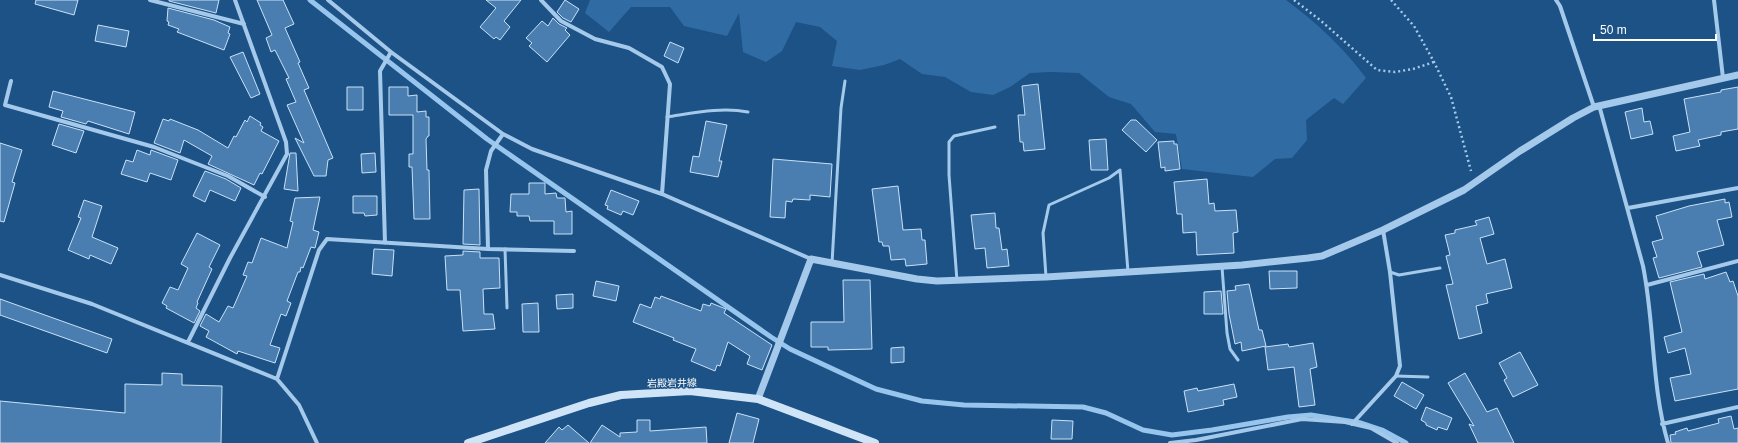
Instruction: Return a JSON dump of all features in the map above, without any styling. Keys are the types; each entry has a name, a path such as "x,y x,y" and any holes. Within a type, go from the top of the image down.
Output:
{"main road":[{"name":"岩殿岩井線","path":"468,443 589,403 621,396 690,392 758,399 875,443"}],"street":[{"path":"150,0 244,24"},
{"path":"188,342 230,258 286,154 286,142 235,0"},
{"path":"328,0 391,52 503,134 532,149 662,194 811,259 917,279 937,281 1046,277 1222,266 1322,256 1420,213 1474,183 1520,151 1573,118 1596,106 1738,75"},
{"path":"541,0 561,21 595,39 629,48 662,67 670,84 662,194"},
{"path":"1556,0 1560,6 1596,106 1628,208 1647,285 1656,381 1662,424 1668,443"},
{"path":"1714,0 1723,78"},
{"path":"385,243 380,71 391,52"},
{"path":"11,81 4,105 154,147 228,176 264,197"},
{"path":"488,249 486,170 491,150 503,134"},
{"path":"1628,208 1738,188"},
{"path":"1352,424 1396,376 1400,366 1390,272 1383,230"},
{"path":"277,379 319,250 327,239 488,249 574,251"},
{"path":"758,399 811,259"},
{"path":"1647,285 1738,261"},
{"path":"0,274 92,304 277,379 299,405 317,443"},
{"path":"1662,424 1738,407"},
{"path":"1170,443 1196,440 1302,419 1352,424 1370,428 1397,443"}],"lane":[{"path":"832,263 845,81"},
{"path":"667,117 714,110 733,109 748,112"},
{"path":"957,281 949,175 949,142 954,136 995,127"},
{"path":"1046,277 1043,233 1049,205 1109,178 1120,170 1128,272"},
{"path":"505,249 507,308"},
{"path":"1222,266 1227,333 1230,349 1238,360"},
{"path":"1390,272 1399,274 1440,268"},
{"path":"1396,376 1428,377"}],"path":[{"path":"1294,0 1320,20 1377,70 1394,72 1434,62"},
{"path":"1391,0 1414,26 1451,97 1474,183"}],"shaded area":[{"path":"590,0 1286,0 1329,36 1366,78 1343,104 1334,98 1306,120 1307,140 1292,158 1275,159 1253,177 1182,169 1176,134 1155,132 1131,104 1109,97 1079,73 1030,73 1010,87 993,95 971,92 945,77 922,74 900,59 884,65 860,70 832,66 837,41 820,27 796,22 782,51 766,62 743,52 739,13 727,36 684,26 670,7 631,7 609,32 585,13"}],"building":[{"path":"36,0 78,0 74,15 35,4"},
{"path":"169,0 219,0 216,13"},
{"path":"257,0 283,0 294,24 285,28 300,62 298,63 309,88 304,90 333,158 328,160 326,176 314,176 295,138 304,143 287,105 296,102 286,79 289,78 275,50 271,52 266,38 272,35"},
{"path":"486,0 521,0 504,21 510,27 500,40 496,37 494,39 480,27 496,8"},
{"path":"565,0 579,9 571,22 563,18 557,12"},
{"path":"168,8 214,20 230,27 228,33 230,34 224,50 177,32 179,29 168,25"},
{"path":"553,18 559,24 567,28 565,30 570,35 547,62 529,46 532,43 526,38 542,21 548,26"},
{"path":"98,25 129,31 126,47 95,41"},
{"path":"670,42 684,48 678,63 664,56"},
{"path":"243,52 260,94 251,98 230,57"},
{"path":"1038,84 1045,149 1024,151 1023,142 1020,142 1018,115 1025,115 1022,86"},
{"path":"347,87 363,87 363,110 347,110"},
{"path":"389,87 408,87 408,96 417,95 417,112 426,111 426,117 429,117 429,136 426,139 427,170 429,170 430,219 414,219 412,167 409,167 409,154 413,154 413,115 389,115"},
{"path":"1738,87 1738,129 1721,132 1721,135 1698,140 1700,146 1676,151 1673,136 1690,132 1684,99"},
{"path":"53,91 135,112 129,134 88,121 86,124 61,117 63,111 49,107"},
{"path":"1642,108 1644,122 1650,121 1653,134 1631,139 1625,112"},
{"path":"250,116 261,123 260,125 263,127 261,131 279,141 262,174 260,173 254,185 208,164 212,156 184,140 180,153 154,143 163,119 169,121 170,119 198,130 228,148 245,120 247,122"},
{"path":"1131,120 1136,120 1157,140 1146,152 1122,130"},
{"path":"706,121 727,125 719,161 722,161 718,177 690,172 693,156 699,157"},
{"path":"59,124 84,131 76,153 52,145"},
{"path":"1106,139 1108,170 1091,170 1089,140"},
{"path":"1174,141 1174,144 1177,144 1180,169 1165,171 1165,167 1161,168 1158,142"},
{"path":"0,143 22,150 12,182 15,183 4,222 0,221"},
{"path":"137,150 150,155 151,150 178,160 171,180 150,173 147,182 121,174 126,160 133,162"},
{"path":"290,153 296,153 298,191 284,189"},
{"path":"375,153 376,172 362,173 361,154"},
{"path":"773,159 832,164 830,197 810,195 810,200 793,199 792,202 786,201 785,218 770,217"},
{"path":"205,171 226,179 241,188 235,201 210,190 205,202 193,196"},
{"path":"1207,179 1209,204 1214,203 1215,211 1236,210 1238,232 1233,233 1234,253 1197,255 1196,232 1183,233 1182,214 1177,214 1174,182"},
{"path":"529,183 545,183 545,194 556,193 557,198 565,198 566,212 572,211 572,234 554,234 554,221 530,221 529,216 517,216 517,212 510,212 511,194 529,194"},
{"path":"898,186 903,230 921,229 922,240 925,240 927,264 906,266 905,259 891,260 889,246 883,246 882,242 879,242 872,189"},
{"path":"479,189 480,245 463,244 464,190"},
{"path":"611,190 639,201 633,215 623,211 621,215 607,209 608,206 605,205"},
{"path":"353,196 377,196 377,215 365,216 364,213 353,213"},
{"path":"320,197 313,230 319,232 315,248 311,247 303,268 301,267 300,272 298,272 287,301 291,303 286,316 281,314 270,345 280,348 275,363 238,351 237,354 206,337 209,331 200,326 206,314 219,322 228,306 233,308 247,276 243,275 248,262 252,263 261,238 287,248 293,222 290,221 295,198"},
{"path":"1725,199 1725,203 1729,202 1732,217 1717,220 1724,245 1697,252 1702,267 1659,278 1653,258 1657,257 1652,242 1663,239 1656,216 1689,206"},
{"path":"84,200 102,206 92,237 118,248 111,264 90,255 89,259 68,250 81,218 78,217"},
{"path":"995,213 996,228 999,228 1002,250 1007,249 1009,266 987,268 985,248 975,249 971,215"},
{"path":"1489,217 1494,234 1480,238 1487,264 1505,259 1512,288 1486,294 1488,303 1476,306 1482,333 1459,339 1446,285 1453,284 1446,256 1450,255 1445,235 1455,233 1455,230 1477,225 1475,221"},
{"path":"197,233 220,245 209,267 212,269 197,302 196,308 200,311 194,323 166,308 167,306 162,303 170,287 178,290 188,268 181,264"},
{"path":"374,249 394,250 392,276 372,274"},
{"path":"463,251 480,252 480,258 499,258 500,288 483,289 484,314 493,314 495,329 463,331 460,290 447,290 445,256 463,255"},
{"path":"1269,271 1297,271 1297,288 1270,289"},
{"path":"1726,272 1730,282 1733,281 1738,296 1738,389 1675,401 1670,378 1691,374 1685,348 1668,353 1664,337 1682,332 1670,282 1704,274 1705,279"},
{"path":"843,280 870,280 872,349 828,350 828,347 811,347 811,322 844,322"},
{"path":"596,281 619,286 616,301 593,296"},
{"path":"1249,284 1259,330 1262,330 1266,346 1242,351 1241,342 1235,344 1229,314 1227,291 1236,290 1235,286"},
{"path":"1221,291 1223,314 1204,314 1204,292"},
{"path":"573,294 573,308 557,309 556,295"},
{"path":"661,296 701,311 703,304 710,306 711,303 726,309 724,313 772,345 762,370 747,364 750,356 728,342 720,366 717,365 715,371 691,361 696,349 673,340 674,338 633,322 640,304 651,308 655,297 660,299"},
{"path":"0,299 112,339 107,353 0,315"},
{"path":"538,303 539,332 523,332 522,304"},
{"path":"1313,343 1317,367 1310,369 1315,405 1299,407 1294,367 1268,370 1265,347 1288,344 1289,347"},
{"path":"904,347 904,362 891,363 891,348"},
{"path":"1520,352 1538,385 1513,397 1504,380 1507,378 1499,363"},
{"path":"162,373 182,374 182,385 222,386 221,443 0,443 0,401 125,413 125,384 162,385"},
{"path":"1465,373 1487,412 1497,408 1514,443 1478,443 1469,424 1474,426 1448,383"},
{"path":"1402,382 1424,395 1416,409 1394,396"},
{"path":"1234,384 1237,397 1223,400 1224,405 1188,412 1184,391 1197,388 1198,391"},
{"path":"1426,407 1452,418 1447,430 1438,427 1437,430 1426,425 1426,423 1421,420"},
{"path":"737,413 759,419 753,443 729,443"},
{"path":"1731,416 1734,429 1738,428 1738,443 1671,443 1670,435 1676,434 1675,432 1687,428 1688,431 1719,423 1718,419"},
{"path":"637,420 650,420 650,431 706,427 707,443 590,443 602,425 620,437 620,433 637,432"},
{"path":"1052,420 1073,421 1072,439 1051,439"},
{"path":"568,425 589,443 545,443 559,427 562,430"}],"waterway":[{"path":"310,0 487,139 771,337 790,349 876,389 922,401 964,405 1083,407 1106,413 1143,430 1172,435 1288,417 1311,415 1361,423 1382,430 1406,443"}]}
